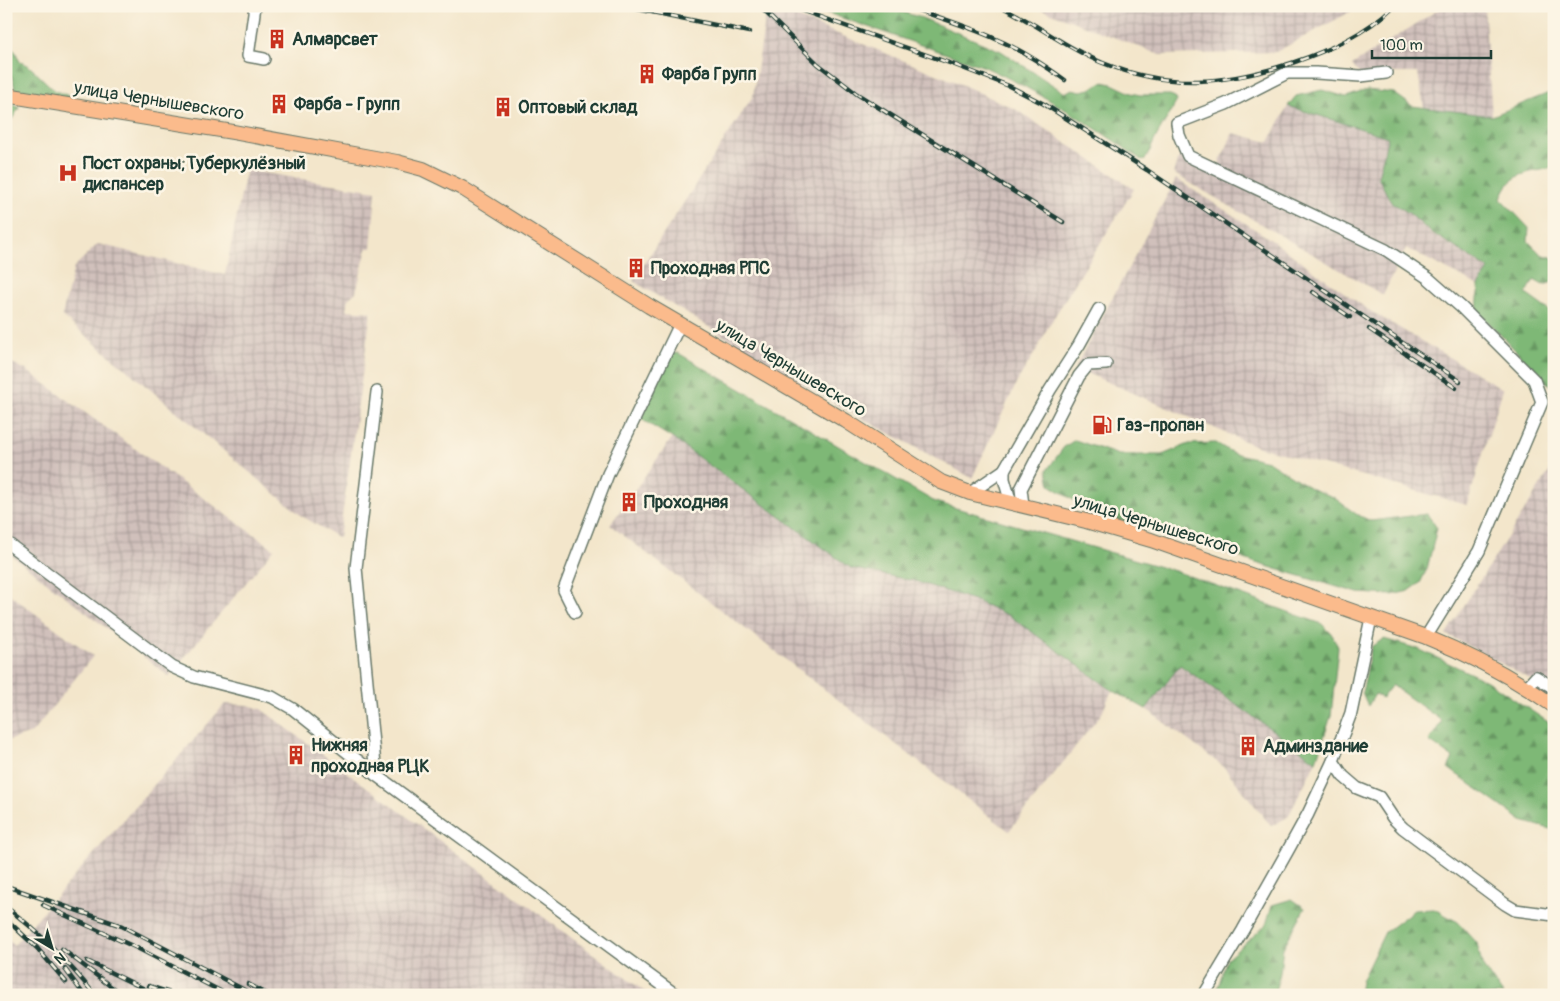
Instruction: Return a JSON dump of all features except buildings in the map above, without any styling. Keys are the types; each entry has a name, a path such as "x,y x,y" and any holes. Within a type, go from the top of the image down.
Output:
{"main road":[{"name":"улица Чернышевского","path":"6,95 233,132 423,168 462,188 649,306 846,421 941,482 970,493 1086,522 1172,547 1426,636 1470,655 1554,706"}],"street":[{"path":"255,6 248,56 264,59"},
{"path":"1386,73 1361,76 1287,73 1226,104 1176,123 1178,135 1188,156 1386,250 1428,278 1461,307 1534,380 1548,403 1479,552 1426,636"},
{"path":"970,493 1004,470 1099,309"},
{"path":"574,612 564,590 608,474 680,324"},
{"path":"1017,504 1021,489 1079,376 1088,365 1106,364"},
{"path":"376,775 356,568 377,392"},
{"path":"1004,470 1004,479 1017,504"},
{"path":"6,542 172,667 194,678 272,697 293,709 376,775 676,995"},
{"path":"1204,995 1292,845 1333,761 1352,713 1371,618"},
{"path":"1526,688 1536,677 1554,688"},
{"path":"1333,761 1343,776 1357,788 1379,797 1393,818 1403,828 1504,904 1515,910 1554,915"}],"shaded area":[{"path":"1033,6 1361,6 1276,52 1160,55"},
{"path":"1444,6 1484,6 1492,116 1424,108 1418,73 1386,73 1361,76 1352,65"},
{"path":"777,9 963,85 1017,110 1134,189 1048,327 1039,346 1019,378 972,478 836,404 633,281 753,96 765,20 770,12"},
{"path":"1288,106 1388,137 1378,177 1391,202 1409,213 1428,231 1489,269 1479,286 1406,248 1383,295 1173,173 1181,152 1219,164 1233,133 1269,142"},
{"path":"246,170 376,191 371,248 367,248 356,292 348,299 346,310 371,312 339,538 302,516 62,316 74,267 98,244 225,275"},
{"path":"1176,179 1267,237 1367,309 1503,389 1467,505 1256,446 1075,368"},
{"path":"6,360 26,370 274,549 169,676 6,551"},
{"path":"672,438 851,568 915,581 974,600 1010,616 1112,690 1102,713 1009,831 610,525 625,504 622,502 627,496 630,497"},
{"path":"1554,464 1554,685 1530,679 1446,634"},
{"path":"6,592 93,656 32,733 6,741"},
{"path":"1179,665 1316,761 1288,817 1271,826 1224,767 1146,709"},
{"path":"225,704 248,705 261,709 649,995 6,995 6,937 14,945"}],"green space":[{"path":"807,6 882,6 922,18 1001,51 1065,93 1072,89 1081,91 1090,89 1103,82 1140,95 1170,95 1175,97 1177,101 1156,137 1147,157 1144,160 1140,159 1065,109 985,67"},
{"path":"6,44 15,51 20,62 28,65 54,90 70,96 67,100 15,91 13,78 6,68"},
{"path":"1322,90 1346,97 1367,90 1394,93 1412,106 1492,116 1554,91 1554,168 1529,172 1515,178 1509,183 1501,199 1529,228 1528,241 1541,254 1554,258 1553,282 1543,285 1534,280 1526,294 1554,314 1554,388 1542,379 1477,311 1479,286 1489,269 1428,230 1409,213 1391,202 1378,177 1388,137 1288,106 1296,96"},
{"path":"6,103 11,103 19,108 12,119 6,120"},
{"path":"678,353 935,502 1175,571 1322,624 1331,633 1338,647 1331,716 1316,761 1180,665 1146,709 1112,690 1010,616 974,600 915,581 851,568 672,438 641,419 670,354"},
{"path":"1075,440 1119,455 1162,455 1189,444 1216,443 1233,453 1268,461 1312,489 1333,497 1356,514 1371,521 1427,514 1437,528 1427,569 1420,583 1409,591 1392,595 1358,593 1256,563 1214,548 1095,514 1050,485 1047,470 1064,447"},
{"path":"1384,639 1418,649 1487,681 1554,726 1554,830 1522,821 1448,768 1453,758 1429,741 1442,721 1392,685 1382,698 1375,694 1368,706 1362,692 1370,652 1372,646"},
{"path":"1292,899 1305,908 1283,948 1280,973 1274,995 1213,995 1219,984 1227,959 1266,925 1272,905"},
{"path":"1434,909 1458,922 1477,943 1482,965 1503,995 1359,995 1361,981 1385,932 1414,910"}],"railway":[{"path":"623,6 749,32"},
{"path":"759,6 818,64 857,94 1063,222"},
{"path":"789,6 955,65 1009,86 1044,104 1147,170 1460,381"},
{"path":"906,6 964,26 1007,44 1033,58 1065,80"},
{"path":"1000,6 1077,51 1103,63 1127,72 1151,77 1198,81 1244,76 1306,58 1333,47 1359,33 1394,6"},
{"path":"1313,292 1350,317"},
{"path":"1369,329 1456,388"},
{"path":"6,886 122,926 254,995"},
{"path":"43,905 139,949 228,995"},
{"path":"6,907 53,948 95,995"},
{"path":"6,919 37,948 66,982"},
{"path":"62,949 122,995"},
{"path":"87,961 157,995"},
{"path":"65,969 84,995"},
{"path":"248,984 269,995"},
{"path":"149,986 176,995"}],"place":[{"name":"Алмарсвет","path":"277,39"},
{"name":"Фарба Групп","path":"647,74"},
{"name":"Фарба - Групп","path":"279,104"},
{"name":"Оптовый склад","path":"503,107"},
{"name":"Пост охраны;Туберкулёзный диспансер","path":"68,173"},
{"name":"Проходная РПС","path":"636,268"},
{"name":"Газ-пропан","path":"1102,425"},
{"name":"Проходная","path":"629,502"},
{"name":"Админздание","path":"1248,746"},
{"name":"Нижняя проходная РЦК","path":"296,755"}]}
